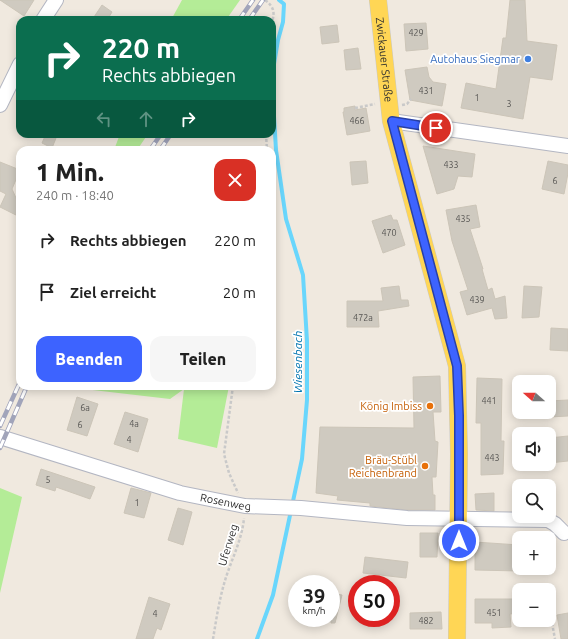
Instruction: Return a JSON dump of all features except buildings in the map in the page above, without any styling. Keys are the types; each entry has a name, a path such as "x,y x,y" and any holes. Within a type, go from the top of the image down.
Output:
{"main road":[{"name":"Zwickauer Straße","path":"378,0 392,121 457,366 459,428 457,639"}],"street":[{"path":"46,16 56,0"},
{"path":"0,105 16,72"},
{"path":"392,121 568,146"},
{"name":"Rosenweg","path":"0,437 180,492 245,506 301,508 407,518 548,520 555,524 564,533"}],"path":[{"path":"265,0 272,6 275,13 274,16"},
{"path":"407,104 411,100"},
{"path":"355,108 360,107"},
{"name":"Uferweg","path":"213,639 224,584 244,526 245,506 229,473 224,454 232,390"},
{"path":"553,627 555,639"}],"green space":[{"path":"182,0 240,0 229,16 173,16"},
{"path":"118,138 145,138 140,146 116,146"},
{"path":"93,390 183,390 170,399"},
{"path":"184,390 228,390 217,448 178,439"},
{"path":"0,488 22,497 0,593"}],"waterway":[{"name":"Wiesenbach","path":"276,52 283,22 284,4 279,0"},
{"name":"Wiesenbach","path":"275,138 276,146"},
{"name":"Wiesenbach","path":"257,639 273,595 302,459 307,400 307,341 303,275 286,219 276,150"}],"railway":[{"path":"242,16 253,0"},
{"path":"252,16 263,0"},
{"path":"153,146 158,138"},
{"path":"163,146 168,138"},
{"path":"0,426 16,390"},
{"path":"0,448 25,390"}],"place":[{"name":"Autohaus Siegmar","path":"528,59"},
{"name":"König Imbiss","path":"430,406"},
{"name":"Bräu-Stübl Reichenbrand","path":"425,466"}],"route":[{"path":"436,128 392,121 457,366 459,416 459,541"}]}
